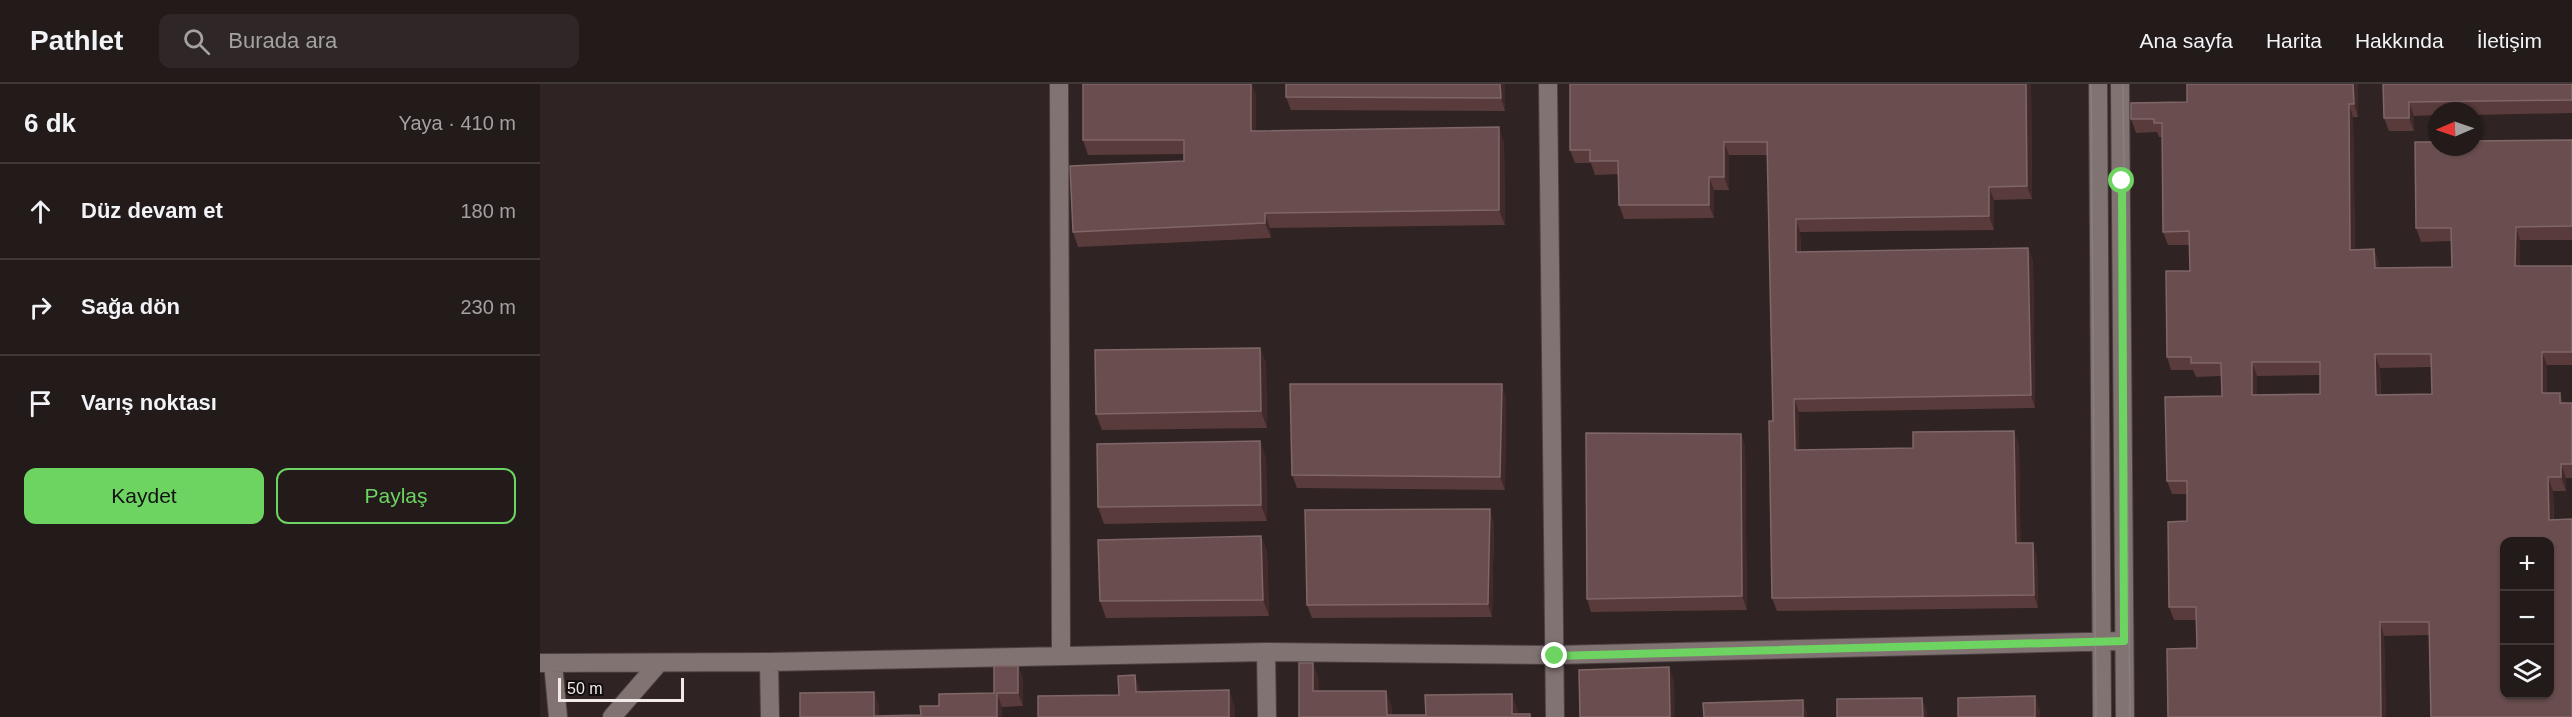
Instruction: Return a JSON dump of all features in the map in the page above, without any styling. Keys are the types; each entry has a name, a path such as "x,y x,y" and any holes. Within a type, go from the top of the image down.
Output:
{"street":[{"path":"1059,84 1061,656"},
{"path":"1548,84 1555,717"},
{"path":"2098,84 2102,717"},
{"path":"2120,84 2125,717"},
{"path":"558,717 547,663 658,664 1266,652 1555,656 2124,641"},
{"path":"1266,652 1267,717"},
{"path":"769,662 770,717"},
{"path":"612,717 658,664"}],"building":[{"path":"1083,84 1251,84 1251,131 1499,127 1499,210 1265,213 1265,223 1073,232 1070,166 1184,161 1184,140 1083,140"},
{"path":"1286,84 1500,84 1501,98 1286,97"},
{"path":"1570,84 2026,84 2027,186 1989,187 1989,216 1796,219 1796,252 2028,248 2031,395 1794,399 1795,450 1913,448 1913,432 2014,431 2016,543 2033,543 2034,595 1772,598 1769,421 1773,421 1767,142 1724,142 1724,177 1709,177 1709,205 1619,205 1618,161 1590,161 1590,150 1570,150"},
{"path":"2187,84 2353,84 2354,104 2349,104 2350,250 2374,249 2375,268 2452,267 2451,228 2416,228 2415,142 2428,142 2428,156 2482,156 2482,141 2572,140 2572,226 2516,227 2515,266 2572,266 2572,352 2542,352 2542,393 2560,393 2560,403 2572,403 2572,464 2561,464 2561,477 2548,477 2549,520 2572,519 2572,717 2431,717 2429,622 2380,622 2381,717 2168,717 2167,649 2197,648 2196,607 2169,607 2168,522 2187,521 2187,481 2167,481 2165,397 2222,396 2221,363 2191,363 2191,357 2167,357 2166,271 2190,271 2189,231 2163,232 2162,123 2154,123 2154,119 2131,119 2131,103 2187,102","holes":["2375,354 2431,354 2432,394 2376,395","2252,362 2320,362 2320,394 2252,395"]},
{"path":"2383,84 2572,84 2572,100 2409,102 2409,118 2384,118"},
{"path":"1260,348 1261,411 1096,414 1095,350"},
{"path":"1290,384 1502,384 1500,477 1292,475"},
{"path":"1586,433 1741,434 1742,596 1587,599"},
{"path":"1260,441 1261,505 1098,507 1097,444"},
{"path":"1490,509 1488,604 1307,605 1305,510"},
{"path":"1261,536 1263,600 1100,601 1098,540"},
{"path":"1299,663 1313,663 1313,691 1386,691 1387,715 1426,715 1425,695 1512,694 1512,714 1530,714 1530,717 1299,717"},
{"path":"994,666 1018,666 1018,693 997,693 997,717 800,717 800,693 874,692 874,716 921,715 920,706 939,706 939,694 994,693"},
{"path":"1669,667 1670,717 1580,717 1579,670"},
{"path":"1135,675 1136,692 1229,690 1229,717 1038,717 1038,696 1119,695 1118,676"},
{"path":"2035,696 2035,717 1958,717 1958,698"},
{"path":"1922,698 1923,717 1837,717 1837,699"},
{"path":"1803,700 1803,717 1704,717 1703,703"}],"tram line":[{"path":"2091,84 2096,717"},
{"path":"2123,84 2130,717"}],"route":[{"path":"1555,656 2124,641 2122,181"}]}
